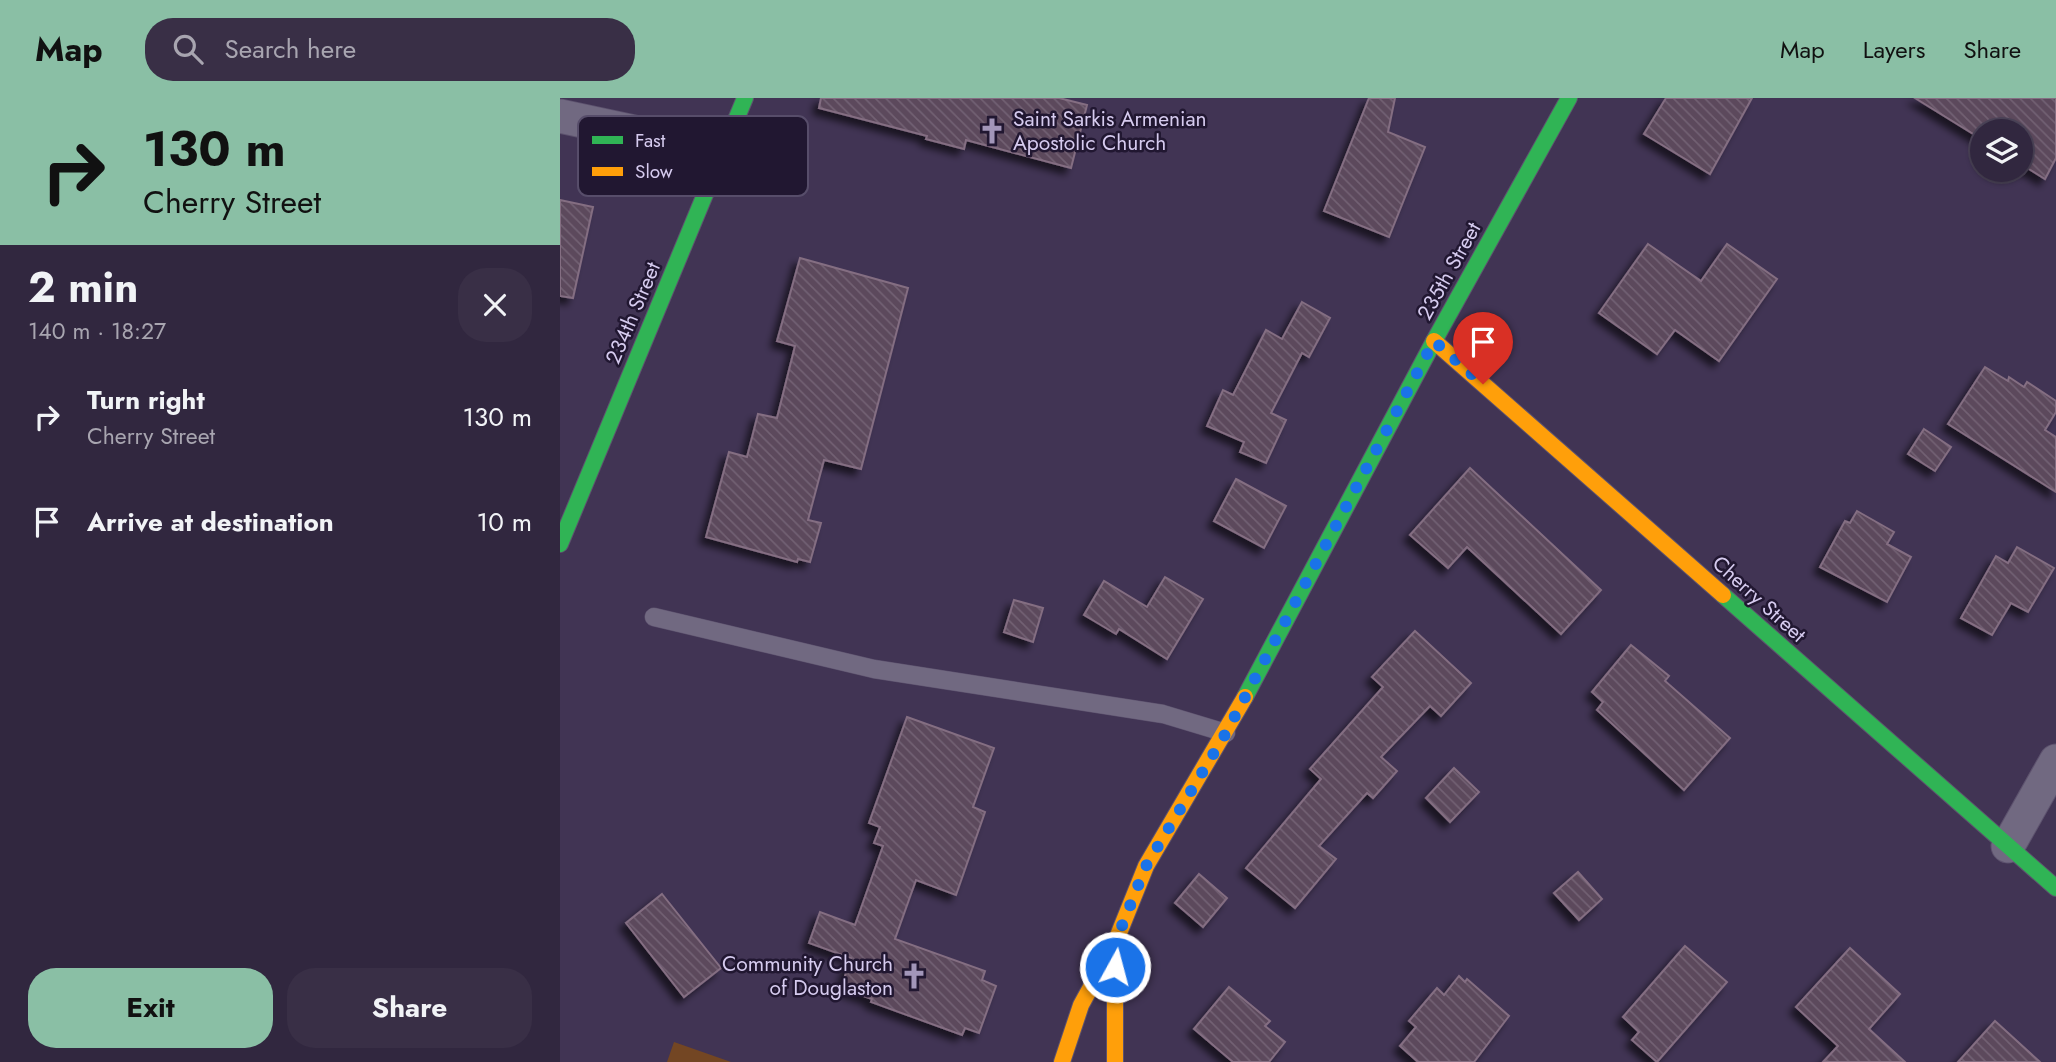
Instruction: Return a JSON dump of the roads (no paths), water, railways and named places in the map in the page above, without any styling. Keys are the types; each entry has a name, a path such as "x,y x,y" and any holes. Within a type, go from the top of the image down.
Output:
{"street":[{"name":"234th Street","path":"738,116 745,98"},
{"name":"235th Street","path":"1062,1062 1082,1005 1115,943 1146,866 1226,733 1434,341 1569,98"},
{"path":"560,116 578,120"},
{"name":"234th Street","path":"560,544 704,196"},
{"name":"Cherry Street","path":"1434,341 2056,888"},
{"path":"2008,846 2056,761"},
{"path":"1115,943 1115,1062"}],"lane":[{"path":"654,617 874,669 1163,714 1226,733"}],"place":[{"name":"Saint Sarkis Armenian Apostolic Church","path":"992,131"},
{"name":"Community Church of Douglaston","path":"914,976"}]}
